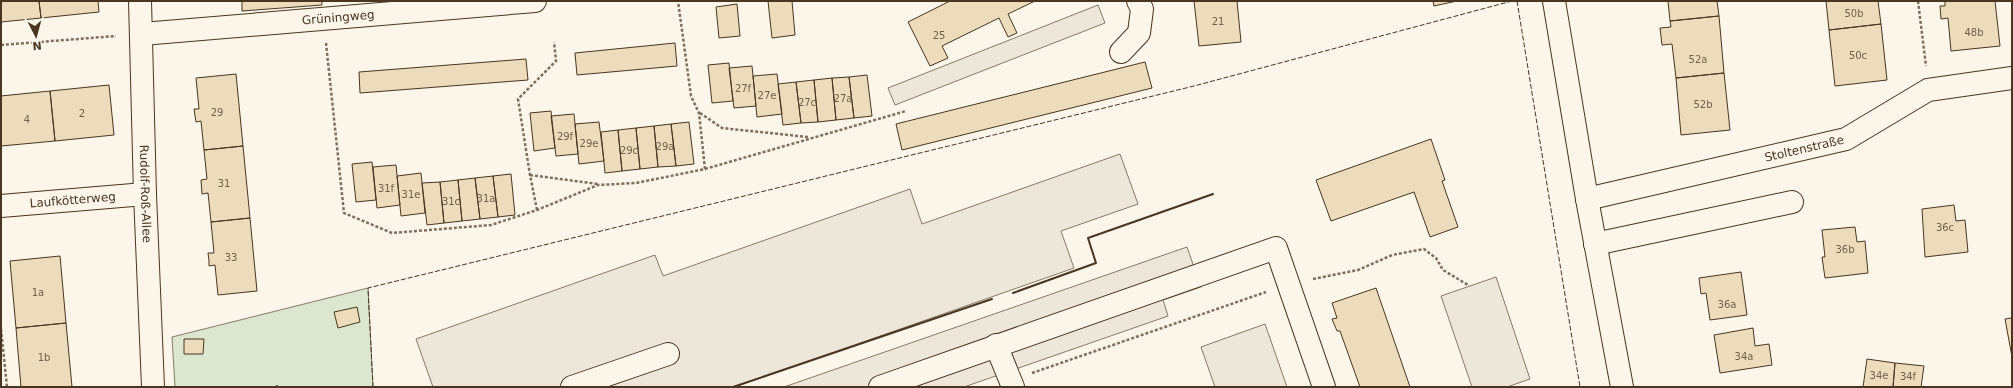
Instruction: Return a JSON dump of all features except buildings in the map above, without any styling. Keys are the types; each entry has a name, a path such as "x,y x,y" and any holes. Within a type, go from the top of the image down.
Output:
{"street":[{"name":"Rudolf-Roß-Allee","path":"140,1 145,194 153,387"},
{"name":"Grüningweg","path":"142,34 535,1"},
{"path":"1121,52 1139,33 1142,9 1138,1"},
{"path":"1554,1 1587,199 1622,387"},
{"name":"Stoltenstraße","path":"1587,199 1846,139 1928,90 2012,78"},
{"name":"Laufkötterweg","path":"1,206 145,194"},
{"path":"1595,244 1792,202"},
{"path":"880,387 1276,248 1290,284 1324,387"},
{"path":"996,346 1012,384"},
{"path":"582,386 668,354"}],"path":[{"path":"678,1 691,96 699,113 705,169"},
{"path":"1918,1 1928,90"},
{"path":"324,19 344,213 392,233 491,225 538,210 598,184"},
{"path":"1,45 142,34"},
{"path":"538,210 530,175 518,99 556,61 554,42"},
{"path":"530,175 598,184 636,183 705,169 906,111"},
{"path":"699,113 722,128 810,138"},
{"path":"1012,384 1290,284 1358,270 1392,254 1424,248 1436,258 1443,270 1468,285"},
{"path":"1,329 7,387"}],"green space":[{"path":"368,288 373,387 175,387 172,337"}],"shaded area":[{"path":"1098,5 1105,23 895,105 888,88"},
{"path":"1120,154 1138,204 1061,231 1074,268 735,387 433,387 416,339 655,255 663,276 910,189 922,224"},
{"path":"1187,247 1201,287 1163,300 1168,316 964,387 784,387"},
{"path":"1496,277 1530,379 1507,387 1472,387 1441,296"},
{"path":"1265,324 1287,387 1215,387 1201,347"}],"fence":[{"path":"373,387 368,288 1194,86 1512,1"},
{"path":"1517,1 1580,387"}],"wall":[{"path":"1013,293 1096,263 1088,238 1213,194"},
{"path":"733,387 992,299"}]}
